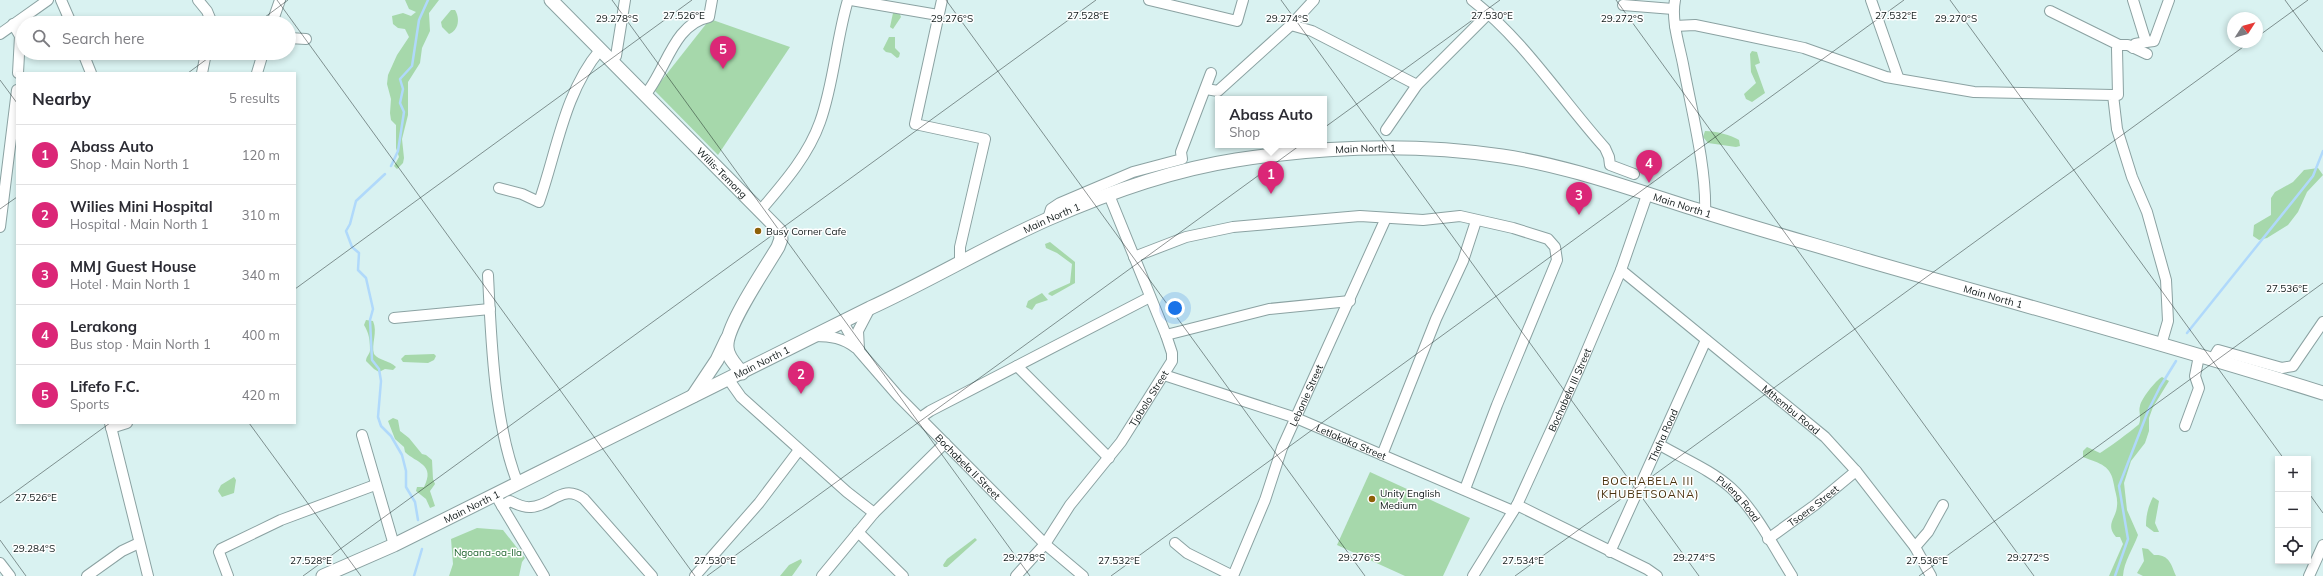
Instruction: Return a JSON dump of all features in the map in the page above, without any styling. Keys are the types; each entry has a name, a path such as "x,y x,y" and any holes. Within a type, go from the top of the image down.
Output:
{"main road":[{"name":"Willis-Temong","path":"551,0 776,226 781,239 737,318 717,360 692,397"},
{"name":"Main North 1","path":"323,576 499,500 518,484 729,380 870,308 920,285 960,262 1048,219 1109,195 1184,171 1235,160 1349,148 1414,148 1502,156 1614,184 1705,213 2323,393"},
{"path":"727,339 726,346 729,356 742,373"}],"street":[{"path":"25,16 48,0"},
{"path":"61,0 67,16"},
{"path":"198,0 209,16"},
{"path":"274,16 280,0"},
{"path":"612,61 616,56 624,0"},
{"path":"644,95 654,84 668,54 690,24 700,18 709,17 712,0"},
{"path":"760,211 784,183 802,156 820,123 850,0 938,15"},
{"path":"942,0 915,124 985,139 960,247 960,262"},
{"path":"1148,0 1237,21 1243,0"},
{"path":"1206,89 1218,91 1291,25 1314,0"},
{"path":"1472,0 1489,13 1520,46 1605,148 1609,157 1610,165 1619,167 1634,174"},
{"path":"1871,0 1898,78"},
{"path":"2133,0 2146,42"},
{"path":"2133,48 2136,44 2154,41 2169,0"},
{"path":"1623,5 1674,4 1675,26 1694,120 1706,198 1705,213"},
{"path":"2050,11 2119,45 2133,48 2147,54"},
{"path":"1386,130 1417,85 1489,13"},
{"path":"0,34 16,22"},
{"path":"13,24 16,29"},
{"path":"1291,25 1312,31 1417,85"},
{"path":"1675,26 1695,25 1804,48 1886,76 1974,92 2118,95 2117,50 2119,45"},
{"path":"296,38 306,39"},
{"path":"499,188 522,194 539,202 551,168 560,127 582,77 600,50"},
{"path":"18,72 19,60"},
{"path":"86,60 91,72"},
{"path":"202,72 205,60"},
{"path":"257,72 261,60"},
{"path":"1048,219 1051,209 1060,203 1133,172 1182,159 1180,152 1212,74"},
{"path":"0,227 4,156 16,95"},
{"path":"2113,95 2117,129 2132,177 2151,225 2166,280 2168,322 2161,345"},
{"path":"1614,184 1619,167"},
{"name":"Bochabela III Street","path":"1473,576 1515,508 1579,369 1621,270 1647,194"},
{"name":"Tjobolo Street","path":"1016,576 1045,544 1070,505 1109,458 1172,361 1172,353 1166,335 1109,195"},
{"path":"1134,257 1186,237 1233,228 1360,216 1423,220 1460,216 1476,221 1513,228 1548,239 1555,247 1557,260 1497,405 1465,489"},
{"name":"Lebonie Street","path":"1233,576 1265,500 1282,448 1350,301 1386,218"},
{"path":"1382,455 1436,319 1463,261 1476,221"},
{"name":"Mthembu Road","path":"1621,270 1825,437 1856,471 1914,547 1931,576"},
{"path":"488,275 490,309 504,441 518,484"},
{"path":"920,418 930,411 1150,297"},
{"path":"1166,335 1269,310 1350,301"},
{"path":"859,351 858,330 870,308"},
{"path":"394,318 490,309"},
{"name":"Bochabela II Street","path":"843,322 859,351"},
{"path":"2212,360 2218,350 2282,368 2293,366 2323,322"},
{"name":"Bochabela II Street","path":"815,336 828,336 842,339 859,351 920,418 1045,544 1083,576"},
{"name":"Thaha Road","path":"1610,552 1660,445 1706,340"},
{"path":"2185,426 2200,388 2195,376 2199,356"},
{"path":"1016,366 1109,458"},
{"name":"Letlakaka Street","path":"1164,375 1296,418 1382,455 1515,508 1647,569 1657,576"},
{"path":"729,380 741,397 799,450 874,513"},
{"path":"121,424 111,426 148,576"},
{"path":"362,435 375,485 394,545"},
{"path":"822,576 874,513 945,443"},
{"name":"Puleng Road","path":"1660,445 1720,480 1732,489 1768,539 1792,576"},
{"path":"695,576 759,503 799,450"},
{"name":"Tsoere Street","path":"1768,539 1815,505 1856,471"},
{"path":"228,576 219,552 221,549 281,520 375,485"},
{"path":"499,500 510,501 532,508 566,493 577,494 584,499 652,576"},
{"path":"499,500 544,576"},
{"path":"1914,547 1928,532 1943,505"},
{"path":"858,532 903,576"},
{"path":"87,576 122,551 139,543"},
{"path":"1175,544 1187,553 1233,576"},
{"path":"2309,576 2323,545"},
{"path":"0,563 10,576"}],"green space":[{"path":"405,0 439,0 429,13 430,31 422,48 420,63 408,82 408,115 402,139 404,158 403,163 397,169 394,166 399,157 396,148 396,125 391,120 391,99 387,84 388,75 397,55 409,37 405,29 398,28 393,24 392,16 403,13 411,16 416,12 409,9"},
{"path":"451,10 455,10 457,13 458,24 455,30 449,34 442,27 441,22"},
{"path":"899,12 901,17 893,29 890,27 893,13"},
{"path":"710,19 790,47 718,155 654,90"},
{"path":"889,37 895,37 895,48 900,53 899,57 897,58 883,49"},
{"path":"1752,51 1757,52 1760,63 1755,65 1765,93 1752,102 1746,99 1744,94 1756,83 1751,72 1750,54"},
{"path":"1705,131 1732,136 1739,140 1740,146 1736,147 1708,143 1703,137"},
{"path":"2318,168 2323,175 2307,192 2298,212 2288,225 2267,238 2259,240 2253,236 2254,225 2271,215 2271,198 2275,192 2293,182 2304,170"},
{"path":"1050,242 1075,262 1075,283 1052,296 1048,294 1070,283 1072,264 1057,253 1046,248 1045,244"},
{"path":"1042,293 1048,300 1036,304 1032,310 1026,307 1028,301"},
{"path":"366,320 373,321 375,329 373,346 374,354 396,367 393,370 385,369 379,372 366,361 370,350 370,343 364,325"},
{"path":"434,354 436,356 434,360 428,363 403,362 401,359 405,355"},
{"path":"2162,377 2169,381 2153,407 2149,418 2149,431 2145,443 2131,461 2124,483 2127,510 2138,535 2127,560 2123,576 2109,576 2123,544 2120,537 2116,537 2111,528 2117,506 2113,478 2108,469 2104,466 2083,457 2083,451 2087,447 2100,453 2137,426 2140,421 2140,408 2143,399 2149,390"},
{"path":"393,418 398,420 400,431 409,438 422,454 426,455 432,460 433,479 435,484 430,491 435,506 430,508 426,499 416,491 417,487 424,487 428,473 423,465 409,456 405,452 404,447 395,439 388,421"},
{"path":"1370,472 1470,518 1443,576 1405,576 1337,545"},
{"path":"234,477 236,480 234,493 222,497 218,491 221,485"},
{"path":"2153,497 2159,501 2155,523 2159,532 2154,532 2146,526 2146,518"},
{"name":"Ngoana-oa-lla","path":"477,528 503,530 525,558 522,562 519,576 449,576 453,564 451,539"},
{"path":"975,538 977,540 947,567 944,567 943,565 947,559"},
{"path":"2142,548 2148,549 2154,555 2163,556 2166,558 2171,564 2176,576 2143,576 2137,573 2144,561"},
{"path":"801,559 802,562 792,576 780,576 789,565"}],"waterway":[{"name":"Ngoana-oa-lla","path":"391,166 398,151 404,112 400,103 403,89 400,79 412,66 419,20 428,0"},
{"path":"2187,333 2313,176 2323,151"},
{"name":"Ngoana-oa-lla","path":"385,174 356,201 350,224 346,231 352,247 359,253 358,270 366,278 373,309 370,320 372,360 379,369 381,381 378,417 381,426 391,436 402,455 406,471 406,487 415,502 418,520"},
{"path":"2115,576 2128,539 2119,486 2148,411 2160,387 2176,361"},
{"name":"Ngoana-oa-lla","path":"414,576 422,549"}],"place":[{"name":"Lifefo F.C.","path":"723,69"},
{"name":"Lerakong","path":"1649,183"},
{"name":"Abass Auto","path":"1271,194"},
{"name":"MMJ Guest House","path":"1579,215"},
{"name":"Busy Corner Cafe","path":"758,231"},
{"name":"Wilies Mini Hospital","path":"801,394"},
{"name":"Unity English Medium","path":"1372,499"}],"district":[{"name":"BOCHABELA III (KHUBETSOANA)","path":"1648,487"}]}
